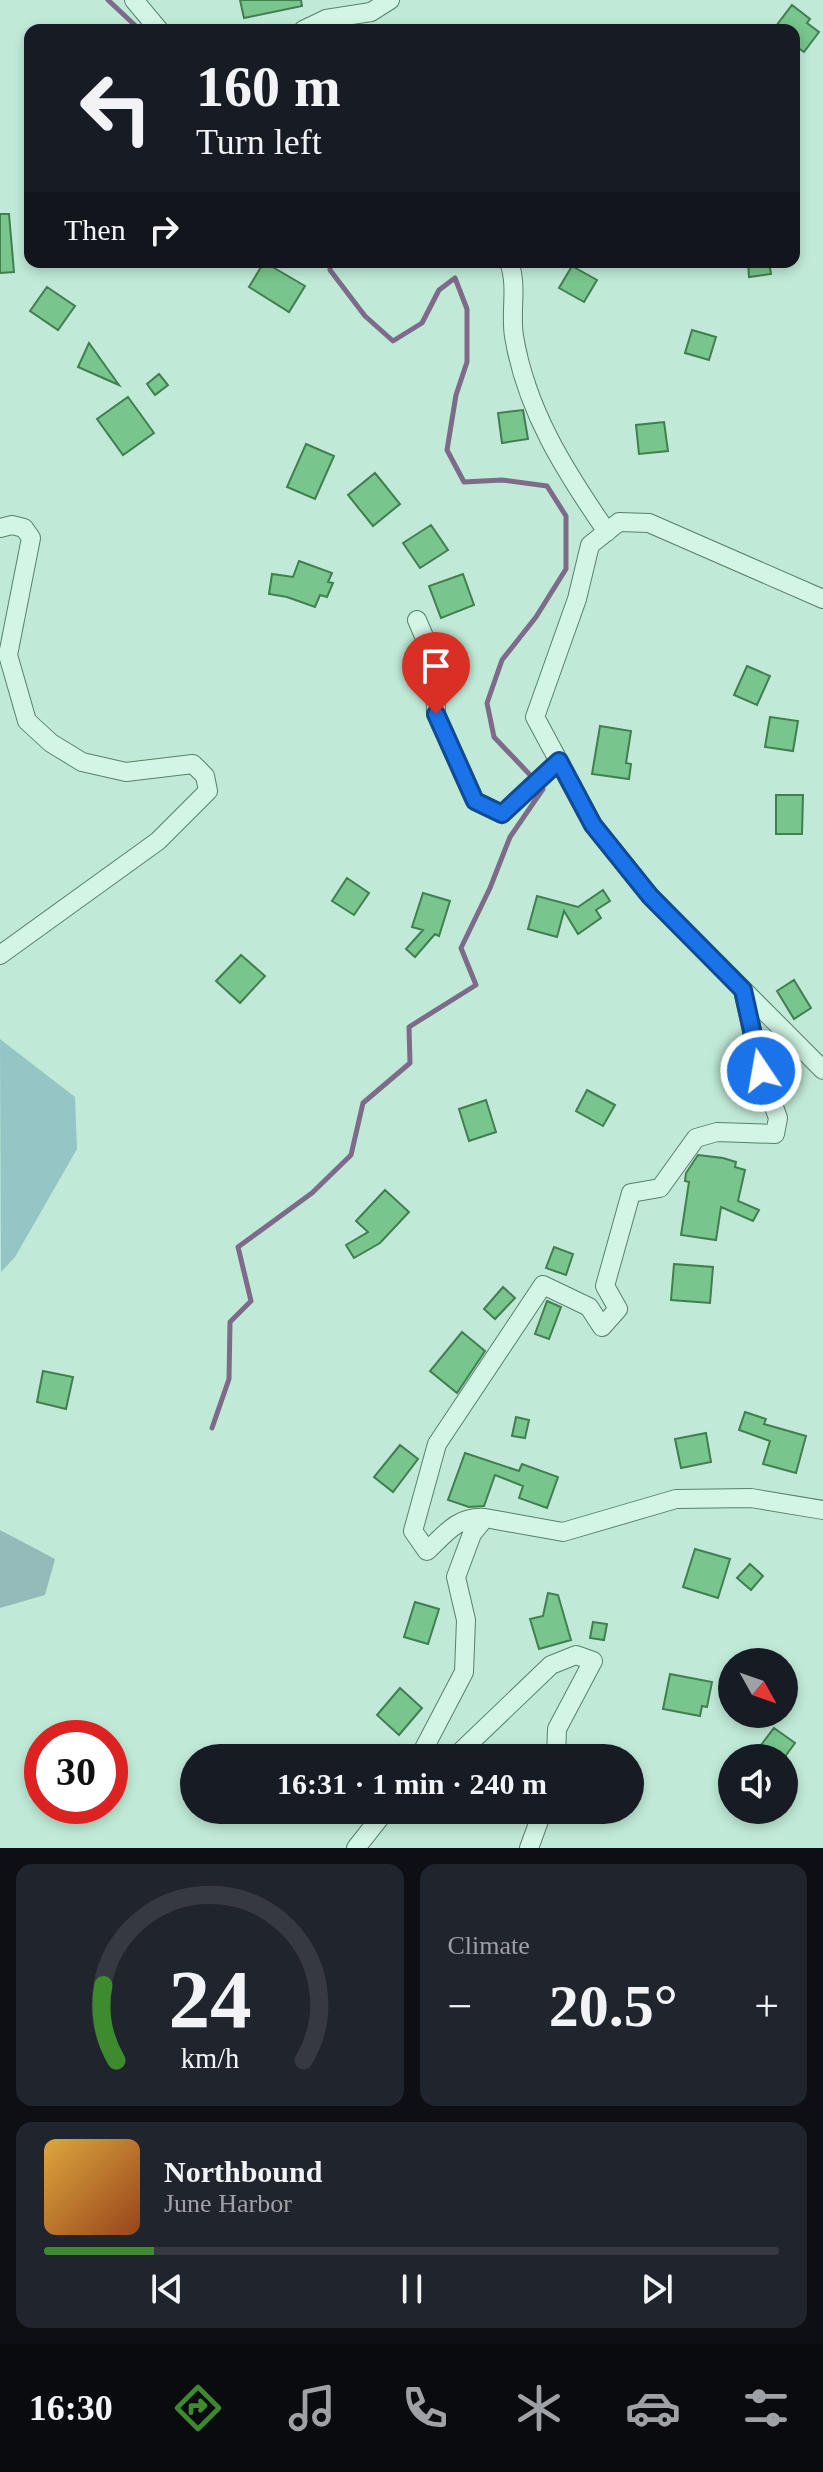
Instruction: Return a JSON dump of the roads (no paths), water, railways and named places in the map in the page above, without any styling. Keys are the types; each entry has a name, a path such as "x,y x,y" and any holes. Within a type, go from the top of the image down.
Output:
{"street":[{"path":"134,0 154,24"},
{"path":"316,24 326,19 371,12 390,0"},
{"path":"511,268 513,335 531,401 564,471 607,532"},
{"path":"823,599 649,523 619,522 590,545 577,599 535,717 593,825 650,896 823,1070"},
{"path":"0,528 12,525 24,528 31,538 8,655 27,721 51,743 82,762 126,772 193,764 205,776 208,791 158,841 0,955"},
{"path":"417,620 435,662 436,714 475,801 502,814 559,761"},
{"path":"743,990 761,1071 778,1118 775,1134 717,1132 696,1138 660,1188 631,1193 605,1286 618,1309 602,1327 589,1307 543,1285 437,1444 413,1531 427,1551 459,1520 472,1517 563,1532 676,1499 751,1498 823,1510"},
{"path":"426,1744 464,1672 466,1620 456,1577 472,1534 485,1518"},
{"path":"469,1744 551,1665 576,1655 593,1661 557,1729 556,1744"},
{"path":"356,1848 375,1824"},
{"path":"529,1848 538,1824"}],"waterway":[{"path":"108,0 134,24"},
{"path":"330,268 365,316 393,341 422,323 439,290 455,278 467,309 467,362 456,395 447,450 464,482 502,480 547,486 566,516 566,569 536,617 502,660 487,703 494,737 533,778"},
{"path":"212,1428 229,1379 230,1322 251,1301 238,1247 312,1193 351,1155 363,1103 410,1063 409,1027 476,985 461,948 510,837 543,789 540,785"}]}
